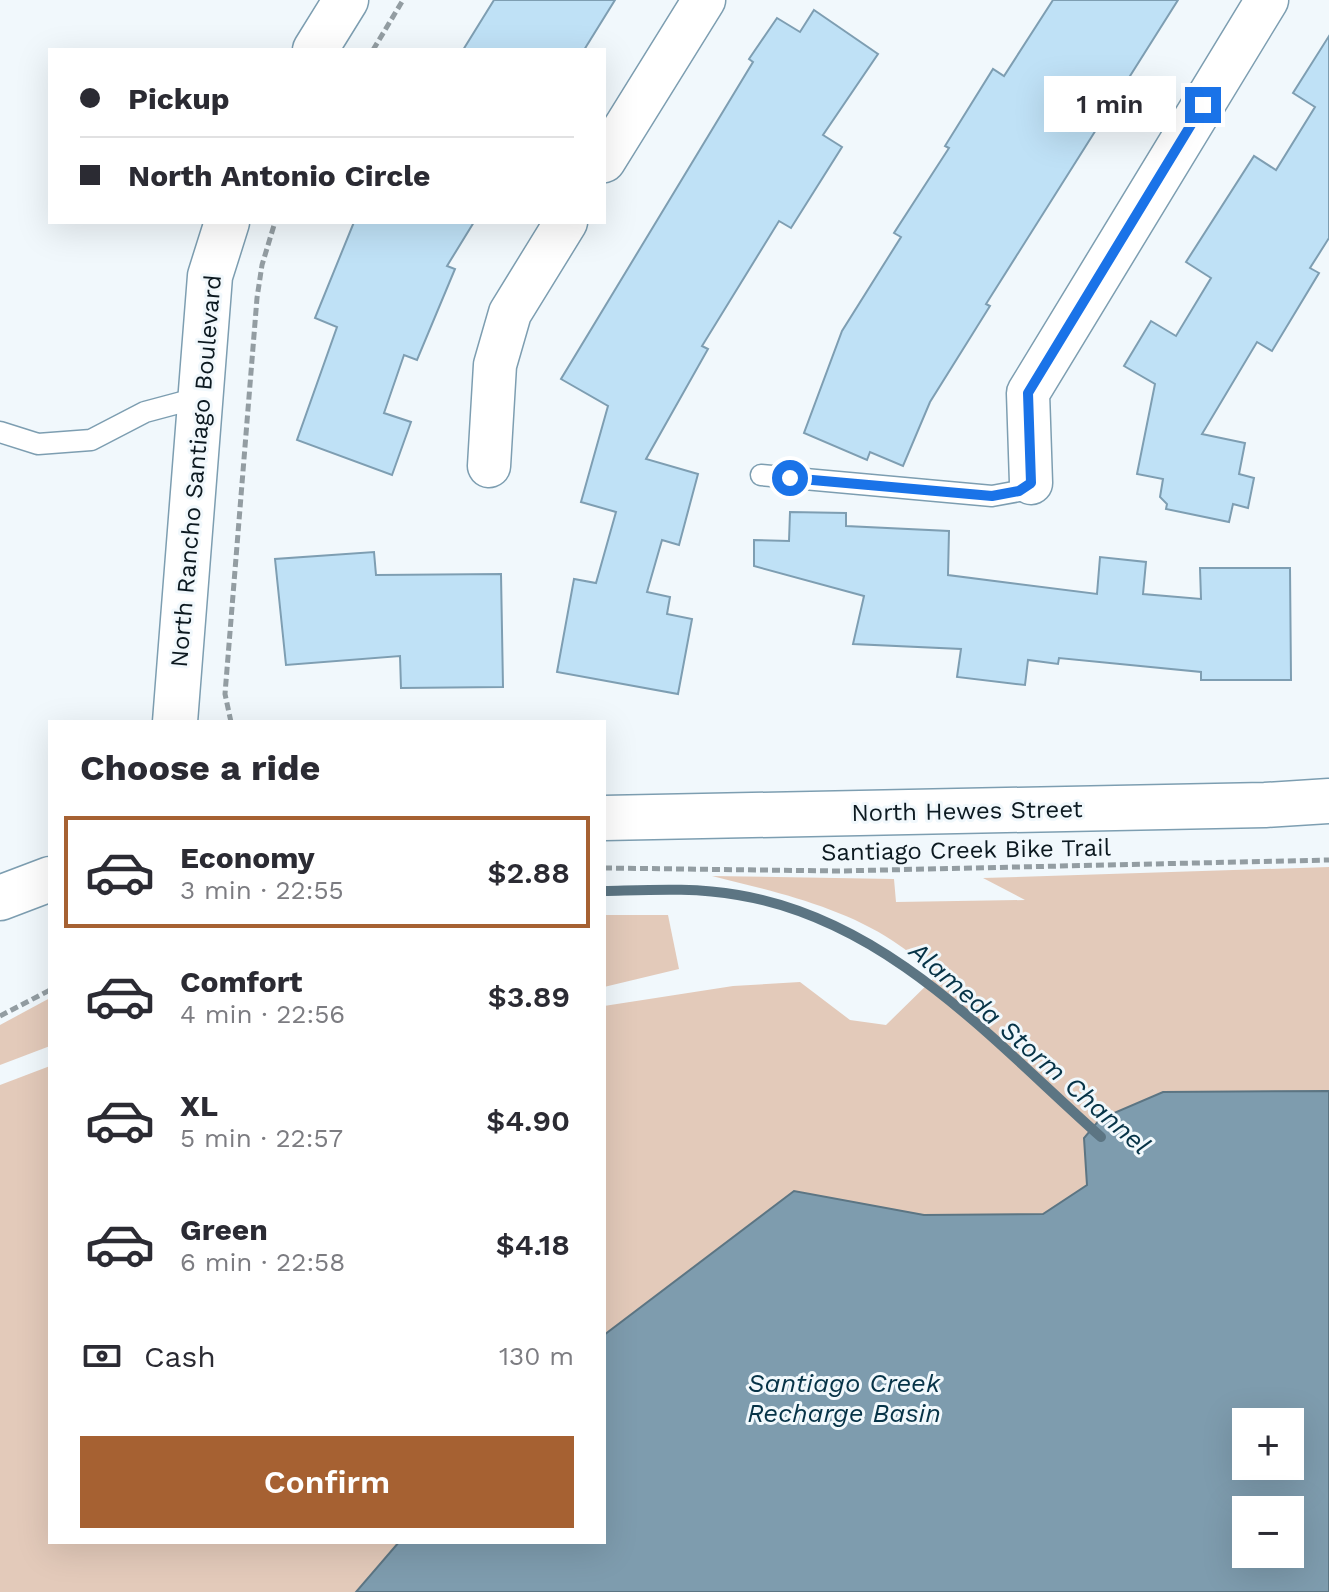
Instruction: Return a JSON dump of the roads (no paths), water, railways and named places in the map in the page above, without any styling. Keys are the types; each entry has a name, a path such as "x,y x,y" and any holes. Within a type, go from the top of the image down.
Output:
{"main road":[{"path":"316,48 346,0"},
{"name":"North Rancho Santiago Boulevard","path":"175,720 210,276 226,224"},
{"name":"North Hewes Street","path":"606,818 1329,801"},
{"path":"0,898 48,880"}],"street":[{"path":"606,158 704,0"},
{"path":"1031,483 1028,393 1267,0"},
{"path":"489,466 495,365 510,313 565,224"}],"lane":[{"path":"0,432 38,444 91,440 145,412 201,397"},
{"path":"761,475 992,496 1019,491 1031,483"}],"water":[{"name":"Santiago Creek Recharge Basin","path":"1329,1091 1329,1592 356,1592 397,1544 606,1544 606,1333 794,1191 924,1215 1043,1214 1087,1185 1084,1138 1100,1119 1163,1092"}],"waterway":[{"name":"Alameda Storm Channel","path":"606,891 721,892 792,909 843,930 890,957 935,989 978,1024 1101,1137"}]}
